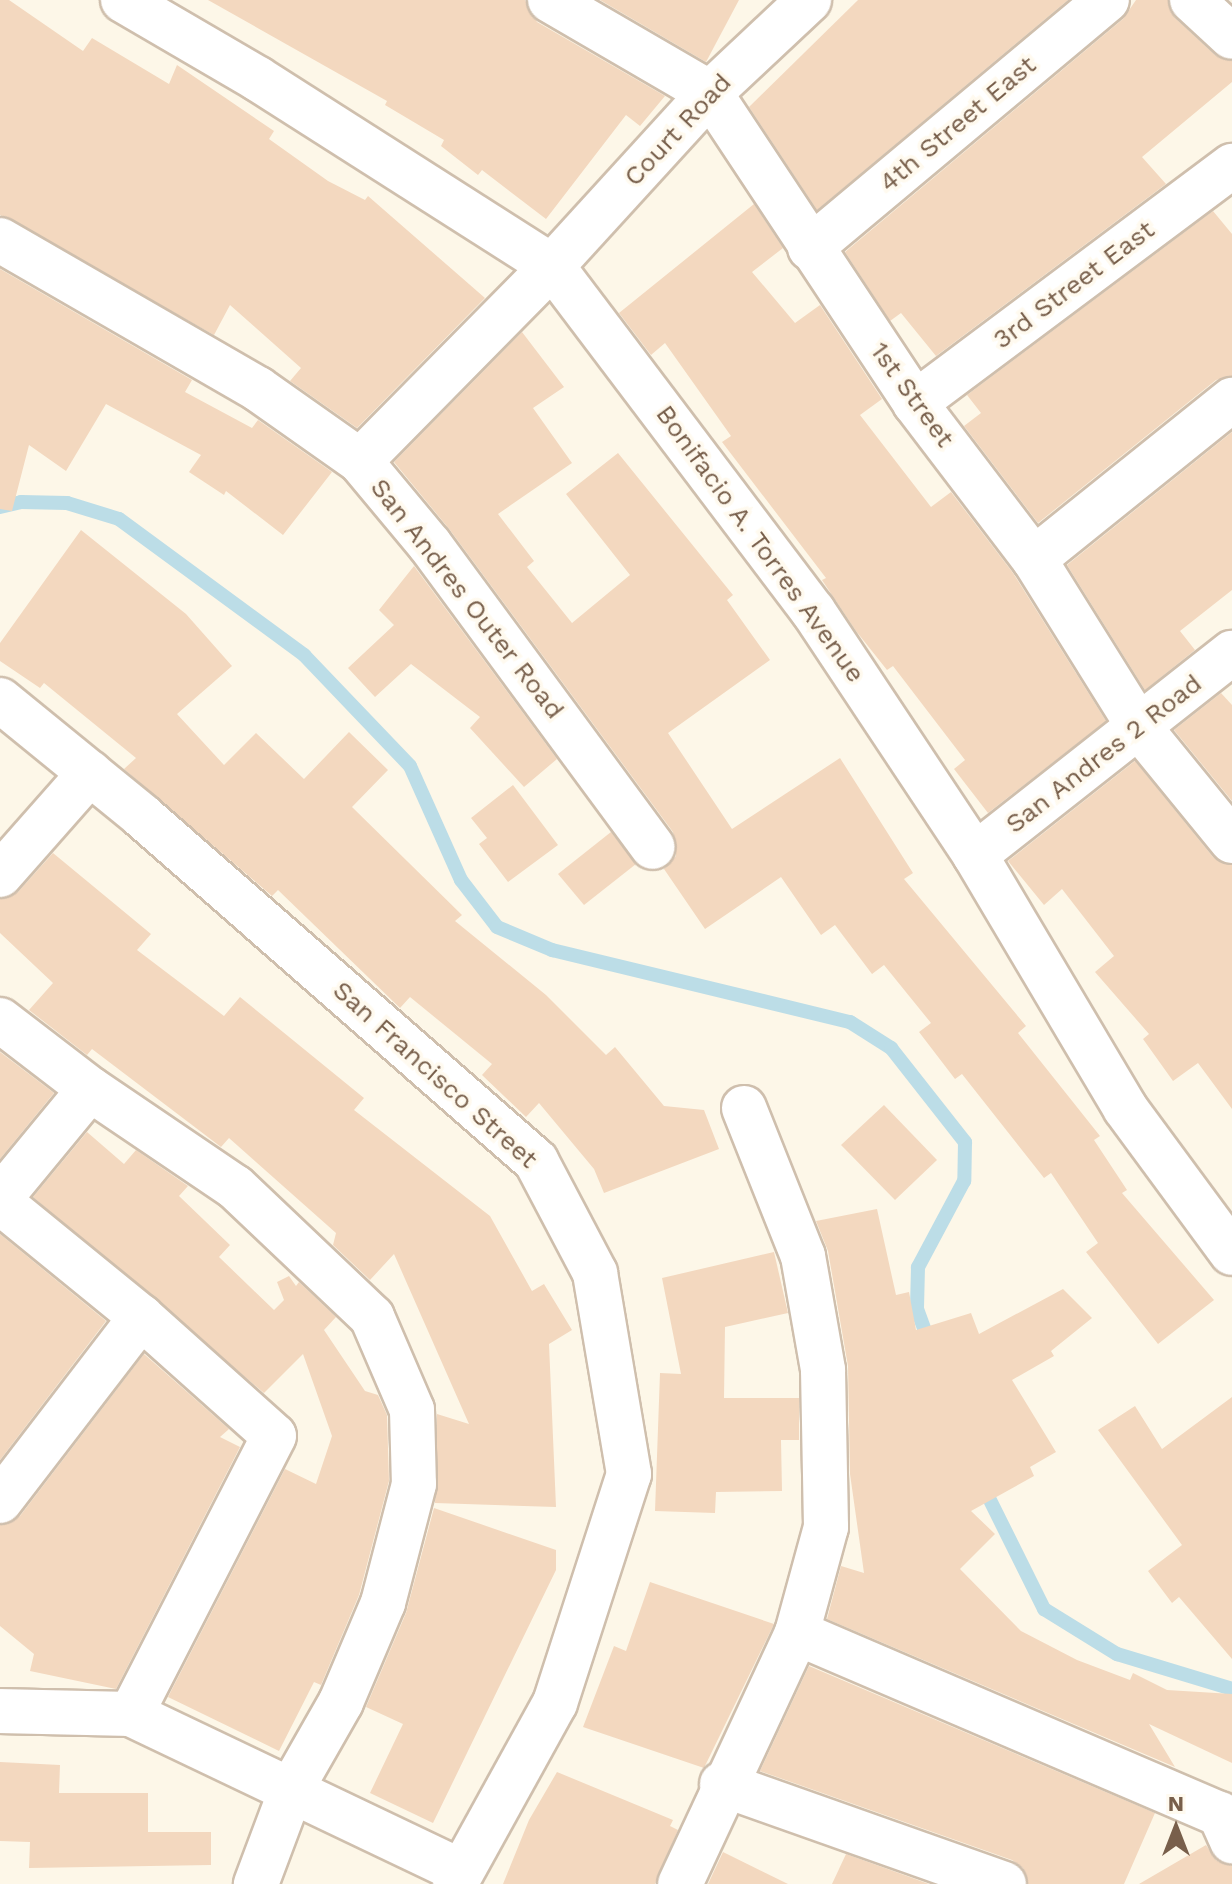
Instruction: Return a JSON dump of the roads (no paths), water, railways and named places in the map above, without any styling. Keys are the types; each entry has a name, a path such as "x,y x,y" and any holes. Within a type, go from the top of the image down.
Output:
{"street":[{"name":"Bonifacio A. Torres Avenue","path":"123,0 258,79 552,266 813,611 975,855 1125,1108 1232,1253"},
{"name":"1st Street","path":"550,0 710,93 915,403 1034,559 1139,727 1232,841"},
{"name":"Court Road","path":"360,461 552,266 710,93 809,0"},
{"name":"4th Street East","path":"810,248 1107,0"},
{"path":"1192,0 1232,37"},
{"name":"3rd Street East","path":"915,403 1232,166"},
{"name":"San Andres Outer Road","path":"0,240 258,389 360,461 430,545 653,847"},
{"path":"1034,559 1232,400"},
{"name":"San Andres 2 Road","path":"975,855 1232,653"},
{"name":"San Francisco Street","path":"0,700 90,773 536,1161 595,1273 629,1474 555,1703 457,1878"},
{"path":"0,875 90,773"},
{"path":"0,1020 90,1089 235,1187 372,1317 412,1410 414,1484 383,1603 341,1702 292,1788 256,1884"},
{"path":"90,1089 0,1200 141,1317 274,1436 131,1714"},
{"path":"680,1884 722,1784 797,1633 826,1527 823,1370 803,1256 744,1108"},
{"path":"0,1501 141,1317"},
{"path":"797,1633 1220,1814 1232,1841"},
{"path":"0,1711 131,1714 292,1788 457,1878"},
{"path":"722,1784 1004,1884"}],"waterway":[{"path":"0,507 21,502 67,503 119,519 304,655 410,766 461,880 497,927 552,950 850,1022 891,1048 965,1142 964,1181 918,1267 917,1309 930,1344"},
{"path":"982,1484 1044,1609 1117,1654 1232,1689"}]}
